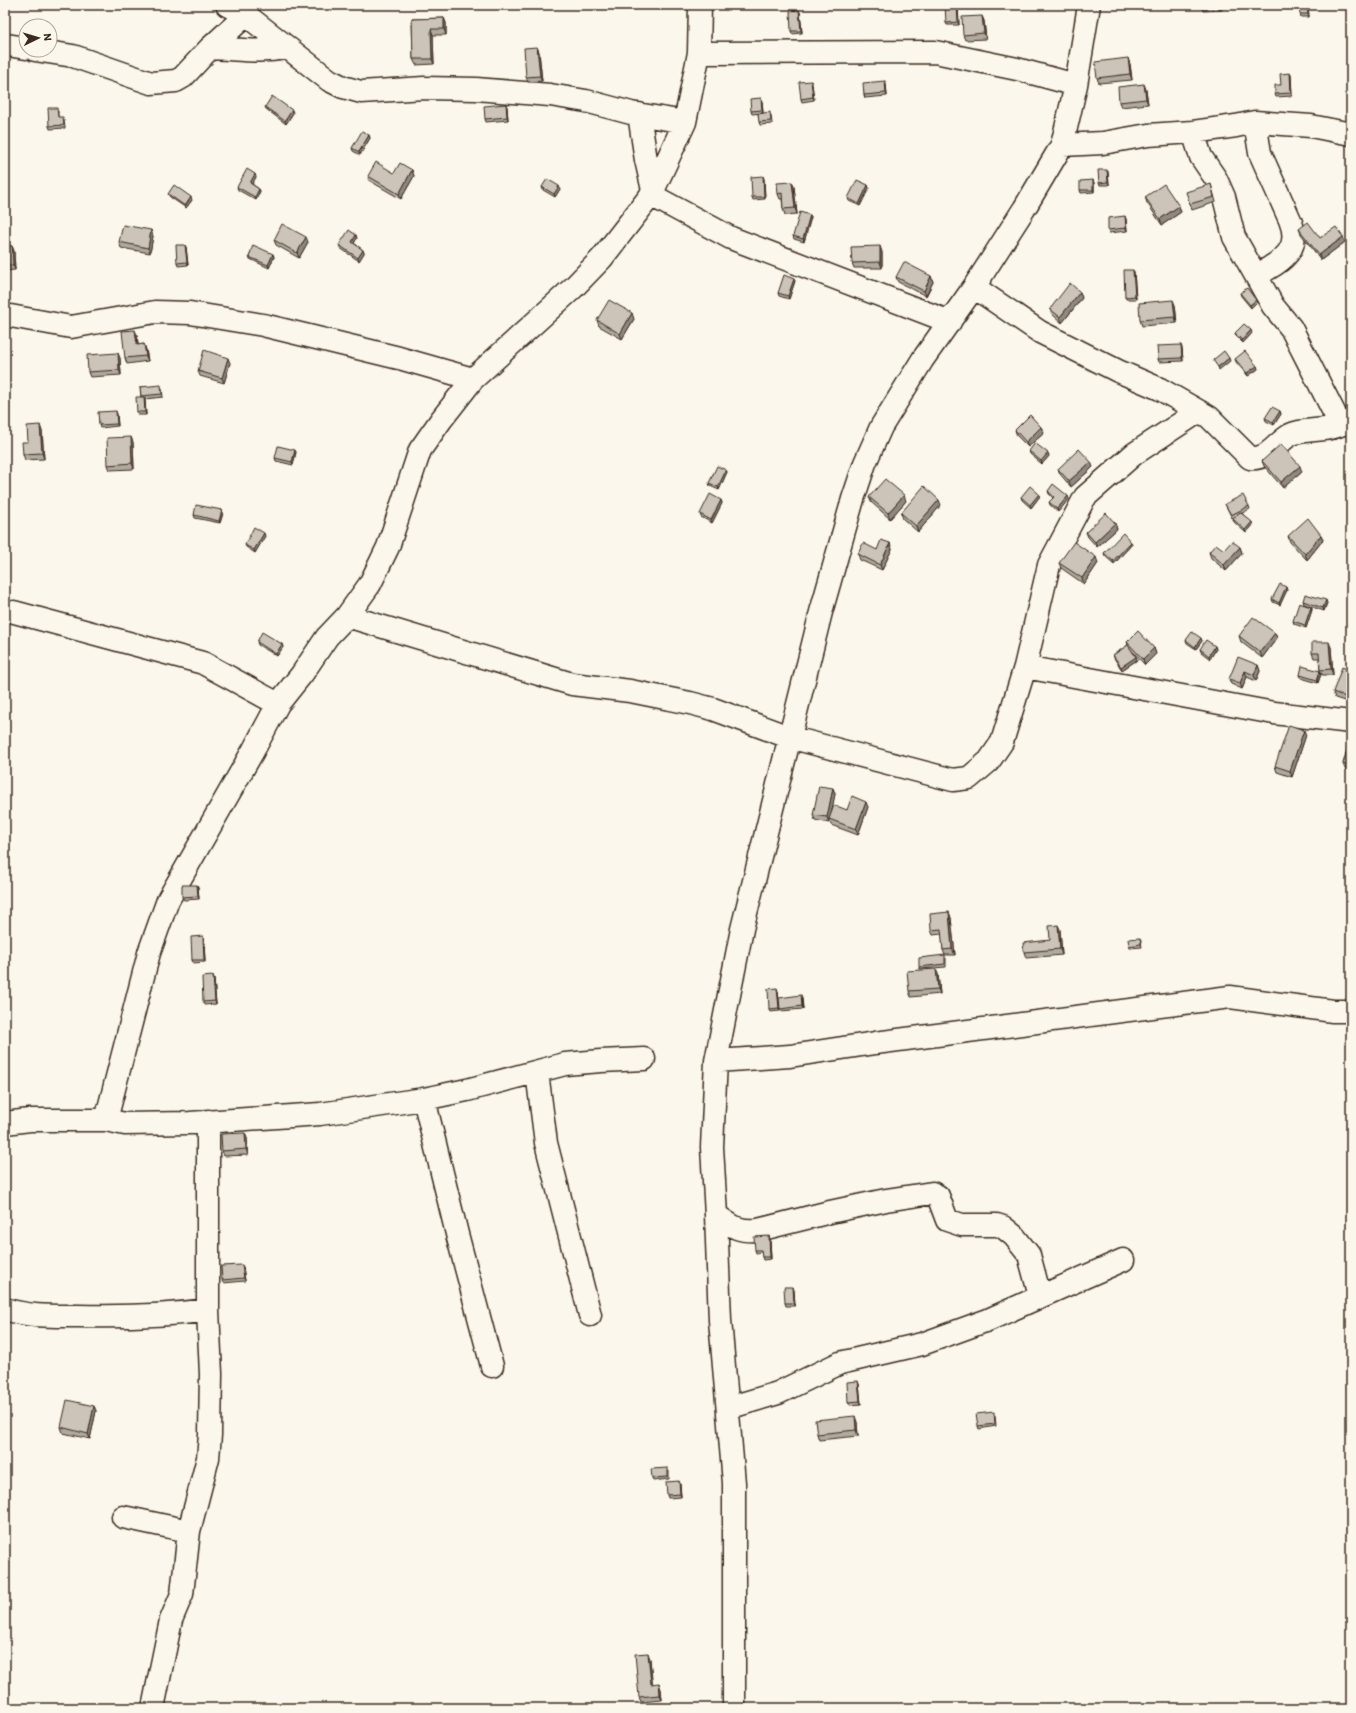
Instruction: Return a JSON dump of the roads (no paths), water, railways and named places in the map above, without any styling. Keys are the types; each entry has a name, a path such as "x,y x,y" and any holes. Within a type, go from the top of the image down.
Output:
{"street":[{"path":"106,1120 149,953 168,900 253,751 278,704 302,674 327,638 347,616 370,584 388,547 420,450 441,420 473,380 573,288 602,258 652,193 685,122 699,53 700,5"},
{"path":"734,1708 734,1482 720,1320 712,1147 716,1061 742,929 821,612 853,499 865,463 881,427 923,360 974,287 1024,209 1062,145 1076,85 1089,5"},
{"path":"58,54 73,56 151,83 176,81 183,77 210,48 237,10 328,80 343,87 361,92 424,88 483,89 550,95 586,100 639,114 685,122"},
{"path":"210,48 250,52 287,48"},
{"path":"699,53 935,52 1017,69 1076,85"},
{"path":"639,114 652,193"},
{"path":"1062,145 1103,143 1148,135 1193,132 1255,122 1311,126 1351,134"},
{"path":"1255,122 1260,152 1294,228 1294,236 1290,249 1284,259 1256,276"},
{"path":"974,287 1040,332 1118,371 1160,389 1209,417 1250,458 1266,455 1288,436 1296,433 1332,428 1346,422 1294,334 1273,306 1234,237 1224,197 1216,179 1201,157 1193,132"},
{"path":"652,193 731,238 950,322"},
{"path":"5,315 71,327 155,312 190,313 263,325 399,358 473,380"},
{"path":"347,616 572,684 630,692 713,709 789,737 953,780 969,778 989,761 1002,742 1025,667 1049,565 1085,497 1134,454 1198,412"},
{"path":"14,612 202,664 278,704"},
{"path":"1025,667 1274,713 1351,722"},
{"path":"716,1061 790,1056 875,1043 1230,997 1333,1011 1351,1011"},
{"path":"6,1127 30,1120 106,1120 125,1124 208,1121 320,1114 424,1099 467,1090 565,1064 644,1059"},
{"path":"537,1072 546,1143 590,1315"},
{"path":"424,1099 492,1366"},
{"path":"153,1708 171,1620 182,1594 189,1531 208,1458 210,1435 210,1374 208,1310 208,1121"},
{"path":"716,1215 739,1230 758,1230 886,1200 932,1193 938,1196 947,1220 962,1225 997,1225 1003,1227 1014,1236 1029,1255 1040,1296"},
{"path":"728,1408 778,1393 840,1363 922,1344 988,1320 1123,1260"},
{"path":"5,1309 27,1315 124,1317 176,1314 208,1310"},
{"path":"123,1517 189,1531"}]}
